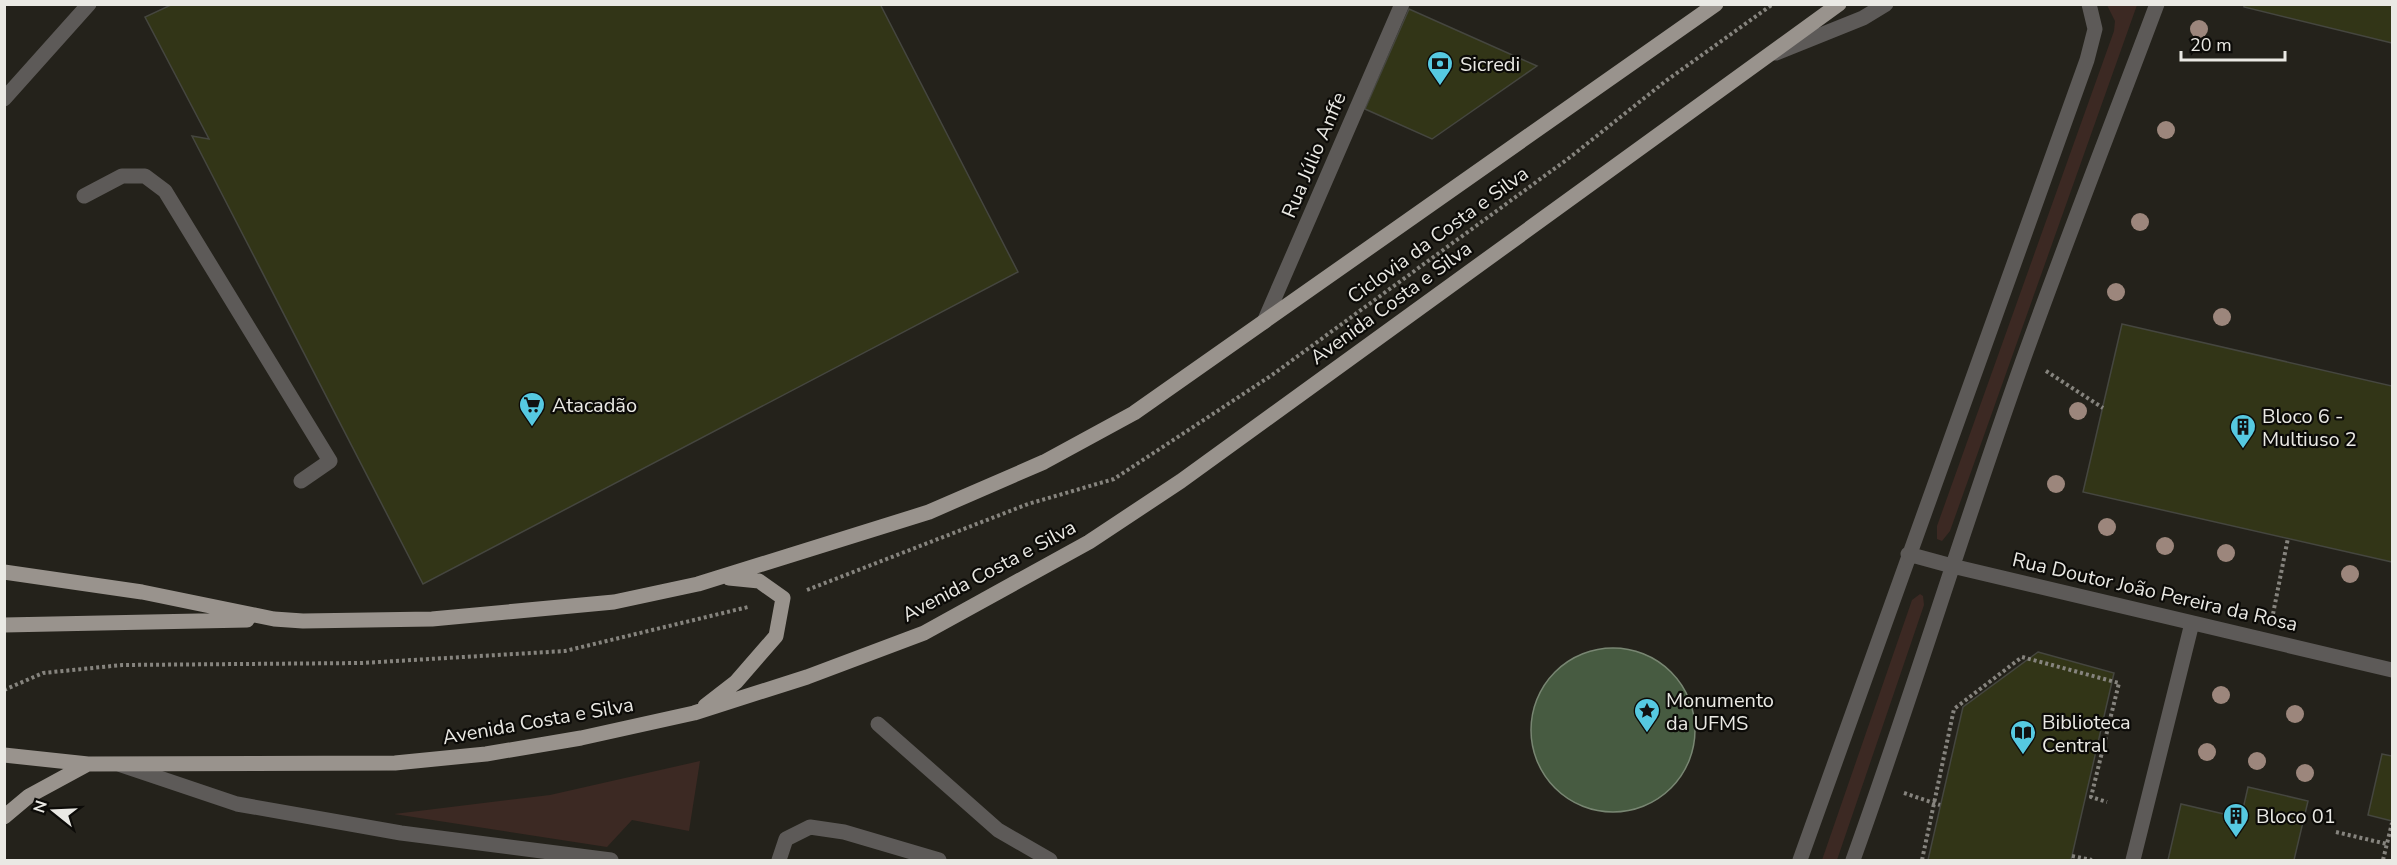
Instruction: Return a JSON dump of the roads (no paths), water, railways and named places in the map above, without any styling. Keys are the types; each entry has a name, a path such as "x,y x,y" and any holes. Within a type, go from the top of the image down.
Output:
{"main road":[{"path":"4,626 274,619 303,621 420,619 614,602 719,577 929,512 1044,462 1134,413 1716,4"},
{"name":"Avenida Costa e Silva","path":"4,755 88,764 118,764 395,763 486,754 581,738 698,712 807,677 924,633 1089,542 1181,481 1839,4"},
{"path":"4,572 142,592 274,619"},
{"path":"698,712 736,682 776,636 783,598 759,581 719,577"},
{"path":"4,817 29,796 88,764"}],"street":[{"path":"4,99 89,4"},
{"name":"Rua Júlio Anffe","path":"1264,322 1402,4"},
{"path":"1770,55 1863,18 1886,4"},
{"path":"1800,861 1908,554 2087,60 2095,28 2089,4"},
{"path":"1853,861 1888,765 1952,566 2022,363 2157,4"},
{"path":"84,196 122,176 145,176 165,191 330,461 301,481"},
{"name":"Rua Doutor João Pereira da Rosa","path":"1908,554 2392,670"},
{"path":"2133,861 2192,623"},
{"path":"878,724 998,830 1050,861"},
{"path":"118,764 237,804 400,833 611,861"},
{"path":"779,861 786,839 810,827 844,832 939,861"}],"place":[{"name":"Sicredi","path":"1440,87"},
{"name":"Atacadão","path":"532,428"},
{"name":"Bloco 6 - Multiuso 2","path":"2243,450"},
{"name":"Monumento da UFMS","path":"1647,734"},
{"name":"Biblioteca Central","path":"2023,756"},
{"name":"Bloco 01","path":"2236,839"}]}
